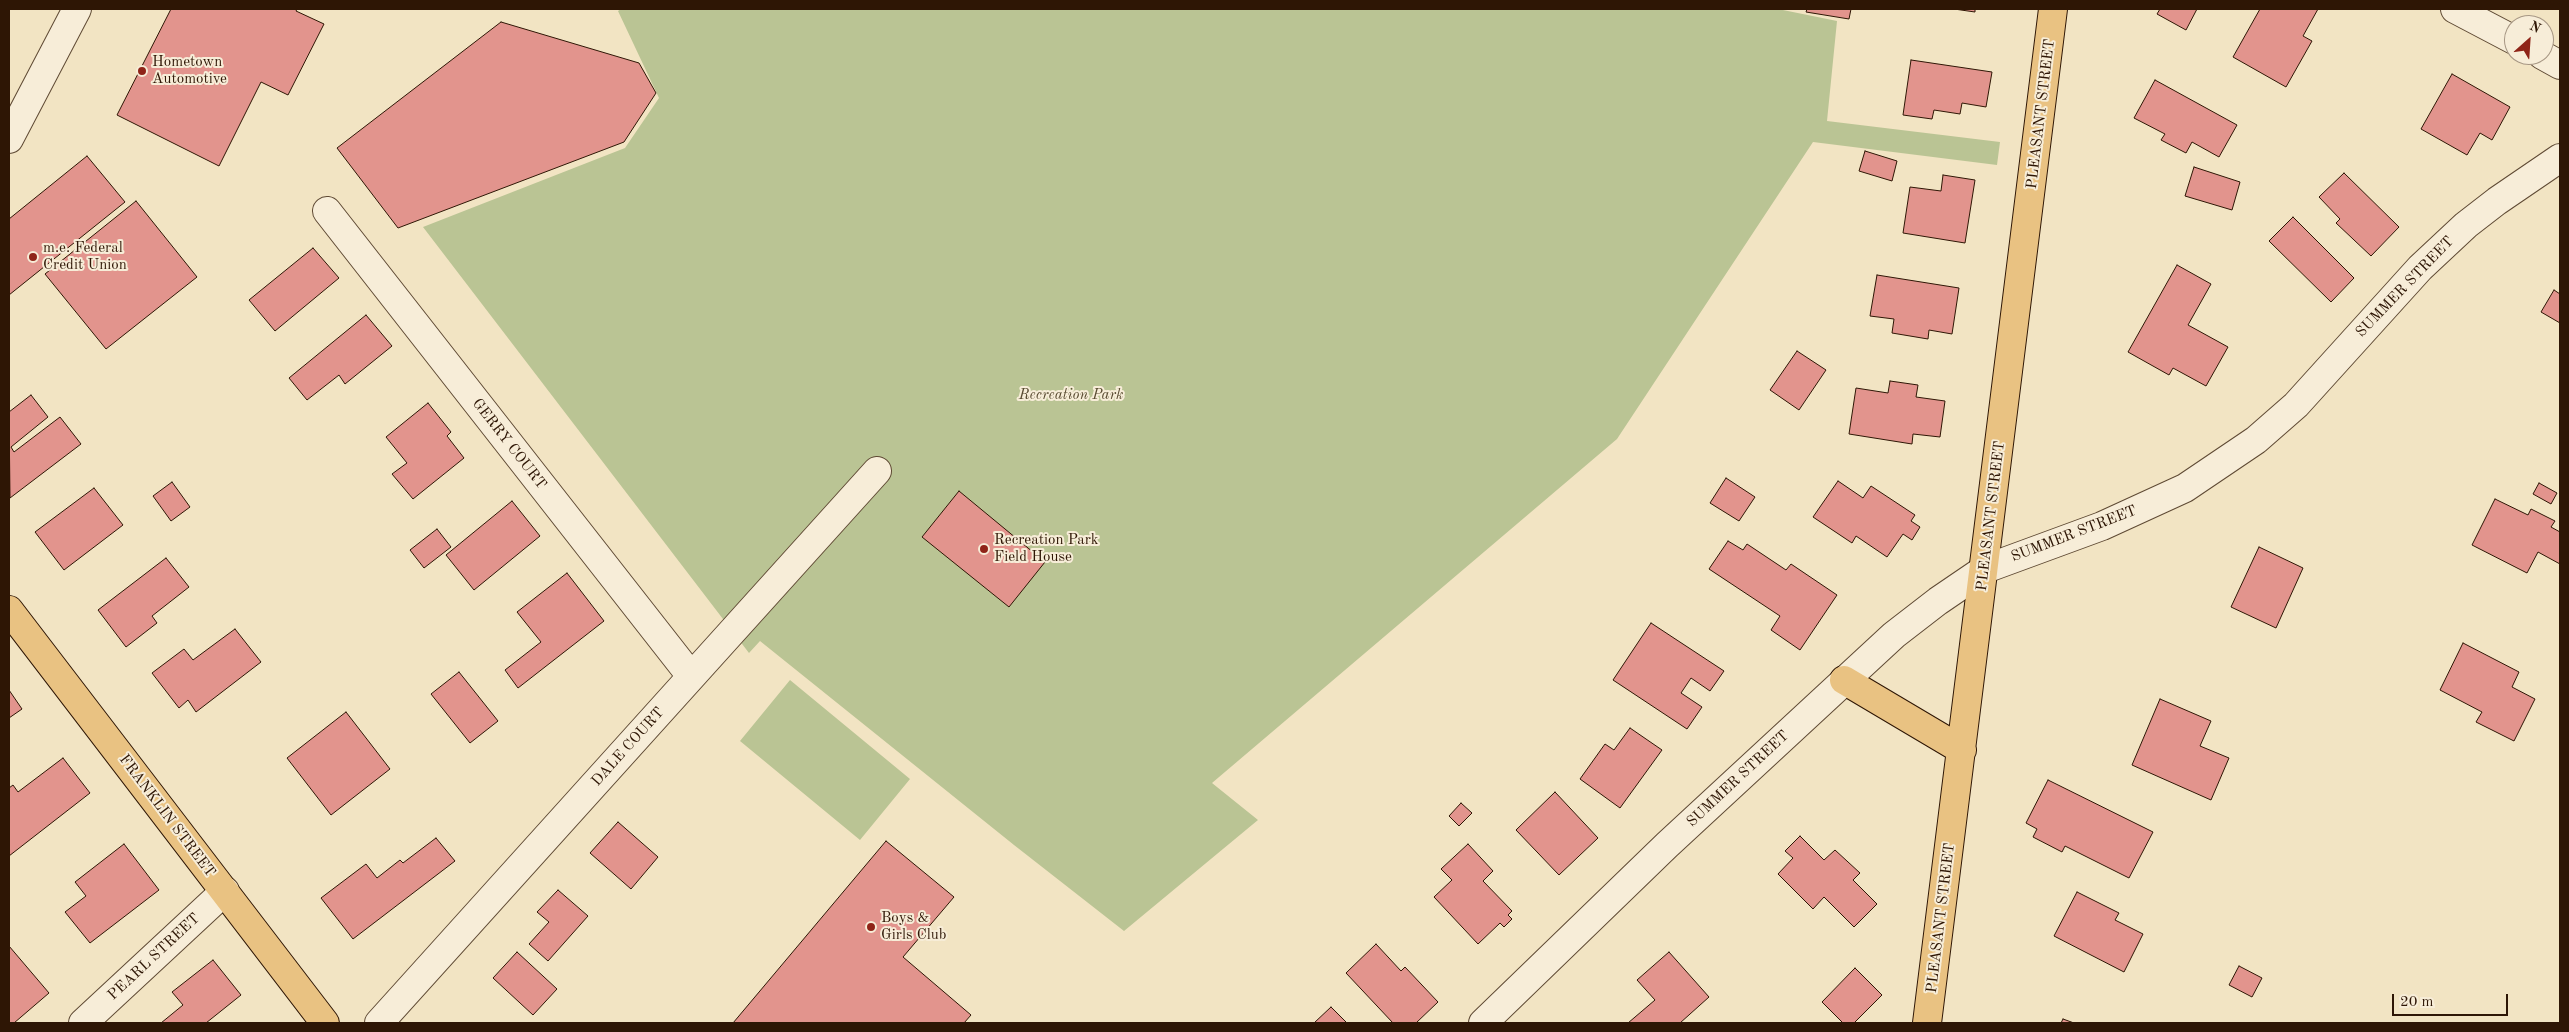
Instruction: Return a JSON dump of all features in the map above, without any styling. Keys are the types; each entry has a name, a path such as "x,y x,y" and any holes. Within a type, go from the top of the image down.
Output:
{"main road":[{"name":"PLEASANT STREET","path":"1927,1023 1985,569 2053,9"},
{"name":"FRANKLIN STREET","path":"9,610 325,1023"},
{"path":"1844,680 1962,750"}],"street":[{"path":"9,139 77,9"},
{"path":"2455,9 2504,35"},
{"name":"SUMMER STREET","path":"1483,1023 1667,845 1894,635 1938,601 1985,569 2102,526 2185,488 2256,440 2296,405 2420,268 2466,225 2497,201 2560,158"},
{"name":"GERRY COURT","path":"327,211 692,676"},
{"name":"DALE COURT","path":"379,1023 877,471"},
{"name":"PEARL STREET","path":"82,1023 224,892"}],"green space":[{"name":"Recreation Park","path":"621,9 1778,9 1837,21 1827,121 2000,142 1997,165 1813,142 1617,439 1212,783 1258,820 1124,931 760,641 749,653 423,227 625,148 659,98 618,11"},
{"path":"790,680 910,779 860,840 740,741"}],"building":[{"path":"171,9 297,9 296,11 324,24 288,95 261,82 219,166 117,115"},
{"path":"1807,9 1851,9 1849,19 1806,12"},
{"path":"1954,9 1975,9 1975,12"},
{"path":"2160,9 2197,9 2186,30 2157,14"},
{"path":"2260,9 2318,9 2303,36 2312,41 2286,87 2233,57"},
{"path":"501,22 639,63 656,93 624,142 398,228 337,148"},
{"path":"1911,60 1992,72 1986,107 1962,103 1960,114 1934,110 1932,119 1903,115"},
{"path":"2452,74 2510,107 2492,140 2480,133 2467,155 2421,129"},
{"path":"2155,80 2237,125 2219,157 2192,142 2186,153 2161,140 2165,134 2134,118"},
{"path":"1865,151 1897,161 1892,181 1859,171"},
{"name":"m.e. Federal Credit Union","path":"87,156 125,202 9,295 9,219"},
{"path":"2194,167 2240,182 2232,210 2185,196"},
{"path":"2344,173 2399,227 2371,256 2336,223 2340,219 2319,197"},
{"path":"1943,175 1975,180 1965,243 1903,233 1910,187 1941,191"},
{"path":"136,201 197,277 106,349 45,274"},
{"path":"2293,217 2354,278 2331,302 2269,241"},
{"path":"313,248 339,278 275,331 249,300"},
{"path":"2177,265 2211,284 2188,325 2228,347 2206,386 2173,368 2169,375 2128,352"},
{"path":"1877,275 1959,288 1952,334 1929,330 1928,339 1892,333 1894,319 1870,316"},
{"path":"2554,290 2560,294 2560,323 2541,312"},
{"path":"366,315 392,346 345,384 339,375 307,400 289,378"},
{"path":"1797,351 1826,370 1799,410 1770,390"},
{"path":"1890,381 1918,385 1916,397 1945,401 1940,437 1913,434 1912,444 1849,434 1856,388 1888,393"},
{"path":"31,395 48,417 11,447 14,452 60,417 81,444 10,498 9,412"},
{"path":"428,403 451,432 447,436 464,458 413,499 392,474 407,463 386,437"},
{"path":"1726,478 1755,497 1739,521 1710,503"},
{"path":"1838,481 1863,498 1871,486 1915,515 1911,521 1920,527 1912,540 1903,534 1887,557 1856,536 1852,543 1813,517"},
{"path":"172,482 190,507 171,521 153,496"},
{"path":"2539,483 2557,493 2551,504 2533,494"},
{"path":"94,488 123,525 64,570 35,532"},
{"name":"Recreation Park Field House","path":"959,491 1045,562 1009,607 922,537"},
{"path":"2495,499 2528,515 2531,509 2555,521 2551,527 2560,532 2560,564 2538,552 2527,573 2472,545"},
{"path":"512,501 540,536 474,590 446,555"},
{"path":"437,529 451,547 424,568 410,550"},
{"path":"1728,541 1743,550 1747,544 1786,570 1791,564 1837,595 1800,650 1771,630 1780,616 1709,569"},
{"path":"2259,547 2303,568 2276,628 2231,607"},
{"path":"166,558 189,587 152,616 157,623 126,647 98,610"},
{"path":"567,573 604,621 518,688 505,670 541,642 517,612"},
{"path":"1651,623 1724,671 1710,691 1691,678 1681,693 1702,707 1687,729 1613,680"},
{"path":"235,629 261,662 196,712 188,700 179,708 152,673 184,649 193,660"},
{"path":"2463,643 2519,672 2512,687 2535,699 2514,741 2476,722 2482,712 2440,690"},
{"path":"459,672 498,721 470,743 431,694"},
{"path":"9,690 22,709 9,718"},
{"path":"2160,699 2211,721 2200,746 2229,758 2211,800 2132,765"},
{"path":"346,712 390,769 331,815 287,758"},
{"path":"1630,728 1662,750 1620,808 1580,779 1605,744 1614,750"},
{"path":"63,758 90,793 9,856 9,788 13,785 18,792"},
{"path":"2048,780 2153,832 2129,878 2065,846 2062,852 2033,837 2037,829 2026,823"},
{"path":"1555,792 1598,838 1559,875 1516,830"},
{"path":"1461,803 1472,813 1459,826 1449,816"},
{"path":"618,822 658,857 631,889 590,853"},
{"path":"1800,836 1824,860 1835,850 1860,873 1853,880 1877,904 1854,927 1824,897 1813,909 1778,874 1793,858 1785,851"},
{"path":"436,838 455,861 353,939 321,898 366,864 377,878 400,860 403,863"},
{"name":"Boys & Girls Club","path":"886,841 954,897 903,957 971,1015 964,1023 733,1023"},
{"path":"124,844 159,890 90,943 65,912 86,896 75,882"},
{"path":"1468,844 1493,871 1483,881 1512,911 1508,915 1512,919 1504,927 1500,923 1478,944 1434,897 1452,880 1441,869"},
{"path":"558,890 588,916 548,961 529,944 549,922 537,912"},
{"path":"2077,892 2119,913 2115,920 2143,934 2124,972 2054,936"},
{"path":"1376,944 1401,971 1405,967 1438,1002 1416,1023 1393,1023 1346,973"},
{"path":"9,946 49,993 14,1023 9,1023"},
{"path":"517,952 557,989 533,1015 493,978"},
{"path":"1669,952 1709,997 1680,1023 1628,1023 1655,1000 1637,980"},
{"path":"213,960 241,995 206,1023 161,1023 183,1005 172,992"},
{"path":"2239,966 2262,978 2252,997 2229,985"},
{"path":"1855,968 1882,995 1854,1023 1843,1023 1822,1002"},
{"path":"1331,1007 1347,1023 1314,1023"},
{"path":"2063,1019 2074,1023 2061,1023"}],"place":[{"name":"Hometown Automotive","path":"142,71"},
{"name":"m.e. Federal Credit Union","path":"33,257"},
{"name":"Recreation Park Field House","path":"984,549"},
{"name":"Boys & Girls Club","path":"871,927"}]}
